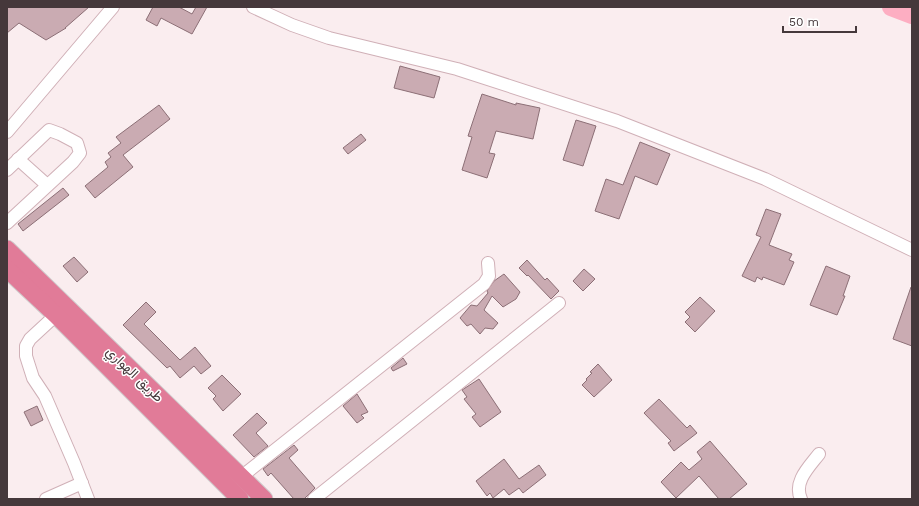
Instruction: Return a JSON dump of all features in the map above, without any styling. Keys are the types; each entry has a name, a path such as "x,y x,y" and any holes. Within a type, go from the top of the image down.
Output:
{"highway":[{"name":"طريق الهواري","path":"7,250 264,499"},
{"name":"طريق الهواري","path":"7,269 56,315 240,499"}],"street":[{"path":"7,132 113,7"},
{"path":"253,7 292,25 329,38 457,69 618,121 765,179 912,250"},
{"path":"7,170 49,130 77,143 80,153 73,162 7,223"},
{"path":"18,159 48,185"},
{"path":"241,477 484,284 489,276 488,263"},
{"path":"314,499 559,303"},
{"path":"56,315 30,338 26,346 26,356 33,378 45,396 88,499"},
{"path":"801,499 798,490 801,478 819,454"},
{"path":"46,499 82,482"}],"building":[{"path":"7,7 89,7 66,28 46,40 19,23 7,33"},
{"path":"153,7 179,7 192,14 196,7 207,7 192,34 161,18 157,26 146,20"},
{"path":"400,66 440,77 434,98 394,88"},
{"path":"482,94 516,105 516,103 540,108 533,139 496,131 489,153 495,154 487,178 462,170 472,137 468,136"},
{"path":"159,105 170,119 123,155 133,167 95,198 85,186 108,167 105,162 111,157 108,153 121,143 116,137"},
{"path":"576,120 596,126 583,166 563,160"},
{"path":"361,134 366,140 348,154 343,148"},
{"path":"640,142 670,154 657,185 635,176 619,219 595,211 606,179 623,185"},
{"path":"63,188 69,195 23,231 18,224"},
{"path":"766,209 781,214 769,245 792,254 789,260 794,262 784,285 763,277 762,280 757,277 755,282 742,276 761,237 756,235"},
{"path":"74,257 88,272 77,282 63,266"},
{"path":"527,260 545,280 547,278 559,291 551,299 528,275 527,276 519,268"},
{"path":"826,266 850,276 843,296 845,296 837,315 810,305"},
{"path":"584,269 595,279 583,291 573,281"},
{"path":"504,274 520,292 516,299 503,307 492,296 484,310 498,323 493,329 485,328 480,334 471,324 467,326 460,318 471,305 477,306 488,293 487,291 494,281"},
{"path":"911,287 912,288 912,346 893,339"},
{"path":"700,297 715,311 695,332 685,322 690,317 685,312"},
{"path":"146,302 156,312 144,324 180,360 195,347 211,366 201,374 194,366 180,378 170,366 167,368 123,325"},
{"path":"403,358 407,364 393,371 391,368"},
{"path":"598,364 612,380 594,397 582,385 592,373 590,372"},
{"path":"222,375 241,394 223,411 213,399 216,396 208,388"},
{"path":"479,379 501,412 480,427 472,417 476,414 464,399 467,397 462,390"},
{"path":"357,394 368,412 361,415 364,418 357,423 343,406"},
{"path":"659,399 687,428 690,425 697,433 674,451 668,443 671,441 644,413"},
{"path":"37,406 43,420 31,426 24,412"},
{"path":"257,413 267,423 256,433 268,446 254,457 233,435"},
{"path":"710,441 747,484 729,499 719,499 699,476 676,498 661,482 681,462 689,470 702,459 697,452"},
{"path":"294,445 298,450 289,458 315,488 304,499 294,499 271,473 268,476 263,469"},
{"path":"504,459 519,479 539,465 546,475 523,493 519,488 509,495 504,489 493,498 490,493 487,496 476,481"}],"waterway":[{"path":"891,7 912,15"}]}
